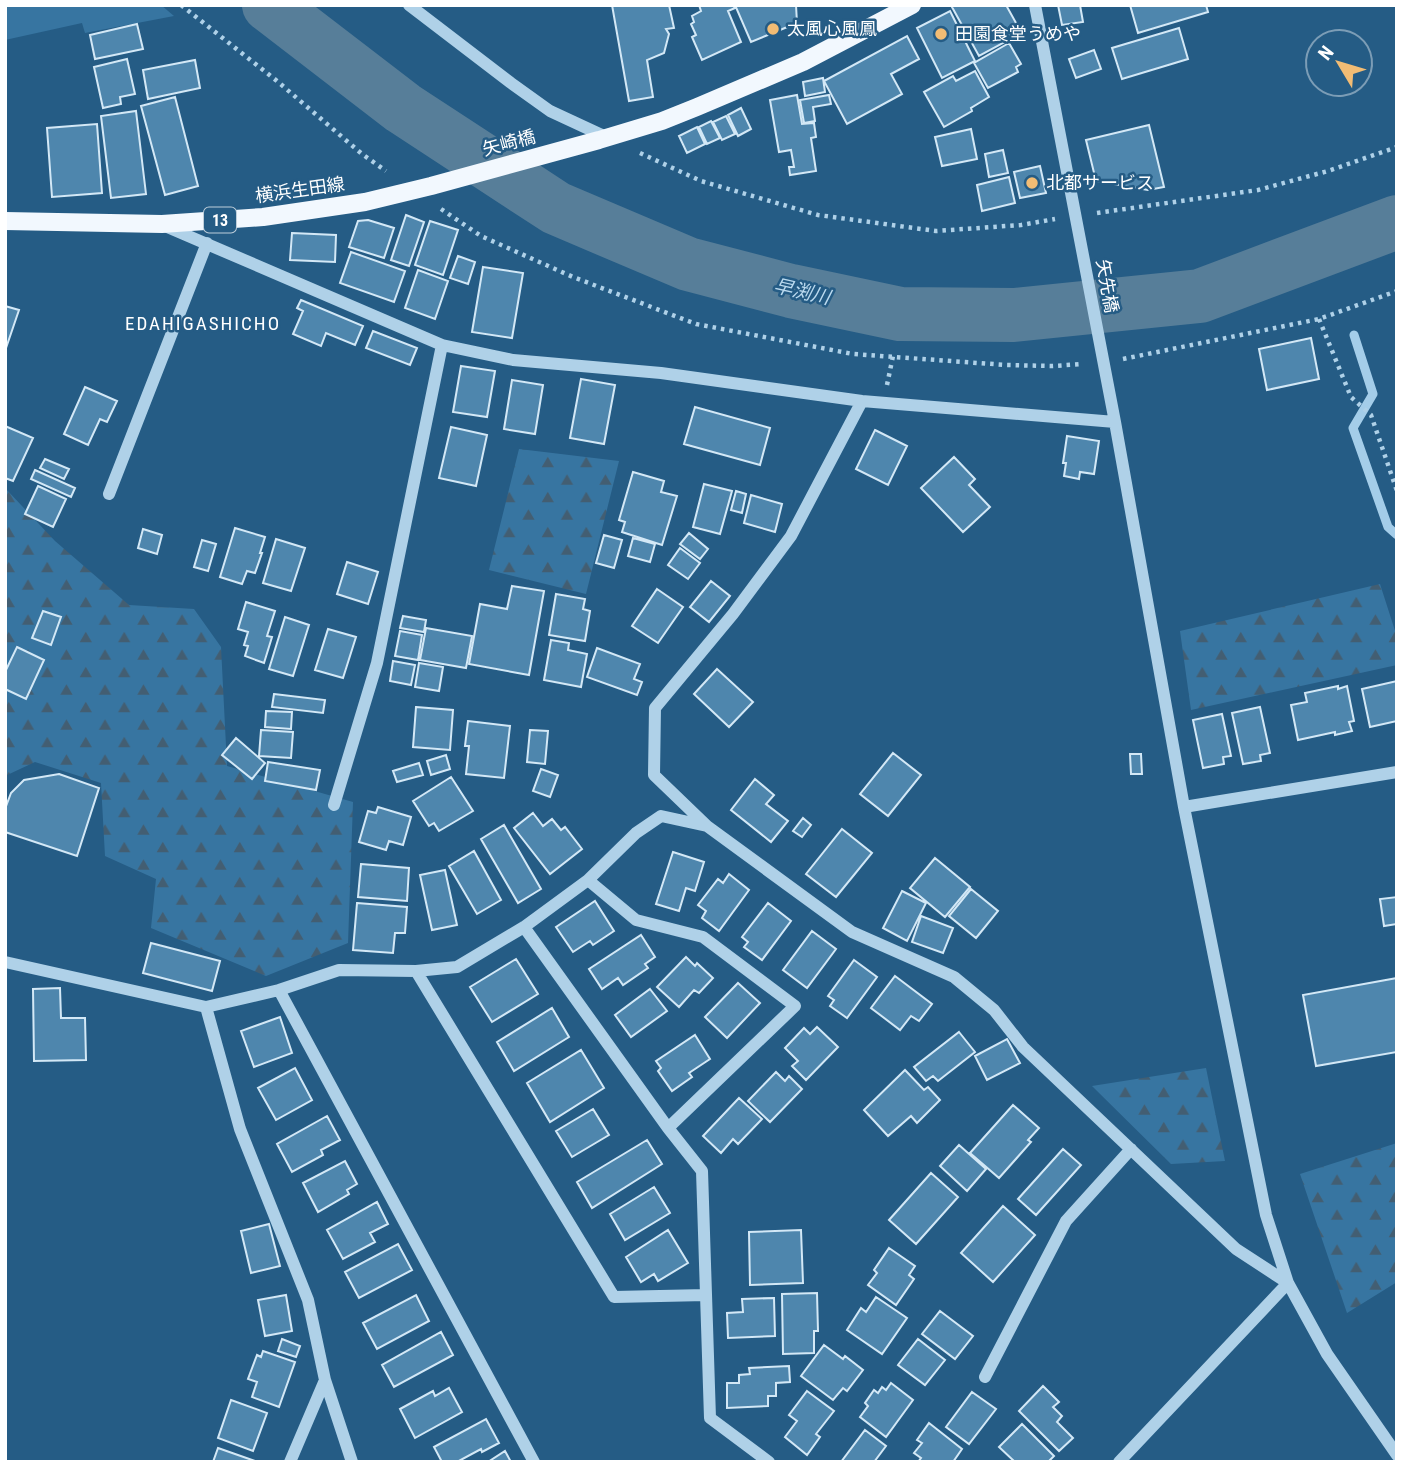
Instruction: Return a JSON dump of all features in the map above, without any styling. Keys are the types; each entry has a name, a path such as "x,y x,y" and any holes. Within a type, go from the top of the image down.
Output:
{"main road":[{"name":"13","path":"603,139 673,116 803,62 912,5"},
{"name":"矢崎橋","path":"432,195 603,139"},
{"name":"横浜生田線","path":"5,222 162,224 263,217 432,195"}],"street":[{"name":"矢先橋","path":"1035,5 1077,216 1184,807 1266,1215 1288,1283 1327,1354 1397,1455"},
{"path":"410,6 550,111 603,139"},
{"path":"162,224 442,345 513,360 661,373 862,401 1115,422"},
{"path":"110,494 207,243"},
{"path":"334,805 377,663 442,345"},
{"path":"862,401 791,536 733,614 655,708 654,775 707,826 852,932 954,978 994,1010 1023,1047 1236,1249 1288,1283 1119,1462"},
{"path":"1184,807 1397,772"},
{"path":"5,962 206,1007 279,990 339,970 416,971 457,967 524,926 588,880 636,833 661,817 707,826"},
{"path":"588,880 636,920 703,937 795,1006 668,1128"},
{"path":"524,926 668,1128 702,1171 710,1418 769,1462"},
{"path":"416,971 614,1297 706,1295"},
{"path":"279,990 534,1462"},
{"path":"206,1007 240,1129 308,1300 325,1380 352,1462"},
{"path":"985,1377 1066,1221 1131,1149"},
{"path":"290,1462 325,1380"}],"path":[{"path":"181,5 391,175"},
{"path":"1096,214 1258,190 1328,172 1397,147"},
{"path":"636,151 701,181 818,215 936,230 1021,225 1055,219"},
{"path":"432,195 481,236 573,277 696,324 853,354 1006,365 1086,364"},
{"path":"1118,360 1319,319 1397,292"},
{"path":"1319,319 1351,397 1371,415 1397,491"},
{"path":"885,390 893,356"}],"green space":[{"path":"5,5 161,5 174,16 85,33 82,23 5,40"},
{"path":"519,449 619,461 586,594 489,570"},
{"path":"5,488 55,541 129,605 194,609 221,647 227,766 353,802 348,943 266,976 151,928 156,879 105,856 101,783 35,762 5,776"},
{"path":"1380,584 1397,637 1397,665 1191,710 1180,631"},
{"path":"1206,1068 1225,1161 1171,1164 1092,1086"},
{"path":"1397,1143 1397,1282 1347,1313 1300,1174"}],"building":[{"path":"612,5 669,5 674,28 666,29 669,34 664,53 647,60 653,97 629,101"},
{"path":"699,5 733,5 735,8 728,11 741,42 702,60 692,37 696,35 691,24 694,22 692,16 701,11"},
{"path":"735,5 796,5 797,23 751,42"},
{"path":"1006,5 1020,30 1003,39 1005,42 979,56 952,7"},
{"path":"1058,5 1080,5 1083,22 1062,25"},
{"path":"1130,5 1206,5 1208,12 1138,33"},
{"path":"950,11 975,61 942,78 917,28"},
{"path":"137,24 143,49 95,59 90,35"},
{"path":"1179,28 1188,59 1122,79 1112,48"},
{"path":"907,36 919,59 891,74 902,94 847,124 824,81"},
{"path":"1009,43 1021,64 1016,67 1018,72 988,88 974,63"},
{"path":"1094,50 1101,69 1076,78 1069,59"},
{"path":"127,59 135,94 120,97 121,104 103,108 94,67"},
{"path":"195,60 200,88 148,99 143,70"},
{"path":"975,71 989,97 971,108 972,111 944,127 924,92 953,76 956,81"},
{"path":"823,78 825,92 805,96 803,82"},
{"path":"797,95 802,124 814,123 816,137 811,138 816,171 790,175 789,167 794,167 791,150 779,152 770,100"},
{"path":"829,95 831,104 813,107 815,121 804,123 800,100"},
{"path":"175,97 198,186 165,195 141,106"},
{"path":"741,108 751,129 738,136 728,115"},
{"path":"136,111 146,194 111,198 101,116"},
{"path":"726,116 735,134 722,140 713,122"},
{"path":"711,121 720,138 707,144 699,127"},
{"path":"97,124 102,193 52,197 47,128"},
{"path":"1149,125 1164,187 1148,190 1096,181 1086,140"},
{"path":"697,127 705,144 687,153 679,136"},
{"path":"971,129 977,159 942,166 935,137"},
{"path":"1003,150 1008,173 989,177 985,154"},
{"path":"1040,166 1046,193 1020,198 1014,172"},
{"path":"1009,177 1015,203 982,211 977,185"},
{"path":"406,215 424,222 409,266 391,260"},
{"path":"368,220 394,228 384,258 349,247 358,221"},
{"path":"430,221 458,230 443,275 415,265"},
{"path":"292,233 336,235 335,262 290,260"},
{"path":"351,252 405,271 394,302 340,283"},
{"path":"458,256 475,262 468,284 450,278"},
{"path":"483,267 523,273 512,338 472,332"},
{"path":"418,270 448,281 435,319 405,308"},
{"path":"301,300 363,326 355,345 326,333 321,346 293,334 303,311 297,308"},
{"path":"5,306 19,310 5,351"},
{"path":"373,331 417,348 410,365 366,348"},
{"path":"1311,338 1319,379 1267,390 1259,349"},
{"path":"461,366 495,371 487,417 453,412"},
{"path":"581,379 615,385 604,444 570,438"},
{"path":"512,380 543,385 535,434 504,429"},
{"path":"85,387 117,401 107,422 100,419 88,445 64,434"},
{"path":"695,407 770,428 760,465 684,444"},
{"path":"5,426 33,438 13,481 5,478"},
{"path":"451,427 487,435 476,486 439,478"},
{"path":"875,430 907,446 888,485 856,469"},
{"path":"1067,436 1099,441 1094,474 1080,472 1079,479 1064,476"},
{"path":"954,457 975,479 969,485 990,507 963,532 921,488"},
{"path":"45,459 69,469 64,479 40,468"},
{"path":"35,470 75,488 71,497 31,479"},
{"path":"633,472 664,481 661,492 677,496 662,545 622,532 625,522 619,520"},
{"path":"704,484 732,491 720,534 693,527"},
{"path":"38,486 66,499 53,527 25,514"},
{"path":"736,491 746,494 742,513 731,510"},
{"path":"751,495 782,504 775,532 744,523"},
{"path":"235,528 265,537 255,573 247,571 242,584 220,577"},
{"path":"143,529 162,535 157,554 138,548"},
{"path":"689,533 708,549 700,559 680,544"},
{"path":"604,535 622,540 614,568 596,563"},
{"path":"633,538 655,544 650,562 628,556"},
{"path":"276,539 305,548 291,591 263,583"},
{"path":"202,540 216,544 208,571 194,567"},
{"path":"680,548 700,563 688,579 668,565"},
{"path":"347,562 378,572 368,604 337,594"},
{"path":"711,581 730,596 709,622 690,607"},
{"path":"512,586 544,591 529,675 469,664 480,604 507,609"},
{"path":"657,589 683,607 658,643 632,626"},
{"path":"556,594 585,599 583,609 590,611 585,641 549,635"},
{"path":"246,602 275,611 267,636 272,637 264,663 245,656 248,646 244,645 248,632 238,629"},
{"path":"43,611 61,617 51,645 32,638"},
{"path":"403,616 426,620 424,632 400,628"},
{"path":"285,617 309,625 293,676 269,669"},
{"path":"426,628 472,636 466,668 420,660"},
{"path":"328,629 356,637 343,678 315,670"},
{"path":"400,631 422,635 418,660 395,656"},
{"path":"551,640 569,643 568,650 587,654 581,687 544,680"},
{"path":"17,647 44,660 26,699 5,689 5,672"},
{"path":"597,648 640,664 634,679 642,682 637,695 587,677"},
{"path":"393,661 415,665 411,685 390,681"},
{"path":"419,663 443,667 439,691 415,687"},
{"path":"717,669 753,702 729,727 694,694"},
{"path":"1397,681 1397,721 1370,727 1362,689"},
{"path":"1338,686 1338,689 1347,686 1354,721 1349,722 1352,731 1298,740 1291,705 1307,702 1305,693"},
{"path":"274,694 325,700 323,713 272,707"},
{"path":"416,707 453,710 450,750 413,747"},
{"path":"1260,707 1270,753 1260,755 1261,761 1243,764 1232,713"},
{"path":"266,711 292,712 291,729 265,727"},
{"path":"1222,714 1231,756 1223,757 1224,764 1203,768 1193,720"},
{"path":"468,721 510,726 504,778 466,774"},
{"path":"261,730 293,732 291,758 259,756"},
{"path":"530,730 548,731 545,764 527,762"},
{"path":"236,738 265,763 252,779 222,755"},
{"path":"893,753 921,775 888,816 860,794"},
{"path":"1130,754 1141,754 1142,774 1131,774"},
{"path":"446,755 450,769 431,775 427,761"},
{"path":"268,762 320,770 316,790 265,781"},
{"path":"419,763 423,775 397,782 393,771"},
{"path":"541,769 558,775 550,797 533,791"},
{"path":"59,774 99,788 77,856 5,832 5,809 11,793 24,780"},
{"path":"451,777 473,811 439,831 434,823 429,826 413,801"},
{"path":"755,779 774,795 766,804 788,821 771,842 731,810"},
{"path":"378,807 411,817 403,845 389,841 386,850 359,842 368,811 376,813"},
{"path":"533,813 543,826 552,819 561,830 565,827 582,849 550,874 514,828"},
{"path":"803,818 811,825 802,837 793,831"},
{"path":"504,825 541,889 518,903 481,839"},
{"path":"842,829 872,853 836,897 806,874"},
{"path":"474,851 501,900 477,914 449,866"},
{"path":"673,852 704,862 695,891 686,888 679,911 656,904"},
{"path":"935,858 970,887 945,917 910,888"},
{"path":"361,864 409,868 407,901 358,897"},
{"path":"445,870 457,925 432,930 420,875"},
{"path":"729,874 749,890 719,931 702,918 706,911 698,905 718,879 723,883"},
{"path":"971,889 998,911 976,938 949,916"},
{"path":"902,891 926,903 907,941 883,928"},
{"path":"1397,897 1397,924 1384,926 1380,899"},
{"path":"595,901 614,931 593,945 590,941 573,952 556,927"},
{"path":"357,903 407,907 405,933 395,933 393,953 353,950"},
{"path":"768,903 791,921 762,960 744,947 748,942 742,937"},
{"path":"921,916 953,928 943,953 912,942"},
{"path":"812,931 836,949 807,988 783,970"},
{"path":"641,935 655,957 645,964 648,968 623,985 618,978 602,989 589,969"},
{"path":"151,943 220,961 212,991 143,973"},
{"path":"686,957 713,978 699,993 694,990 679,1007 657,987"},
{"path":"516,959 538,994 492,1022 470,987"},
{"path":"854,960 877,977 847,1018 830,1006 834,1000 828,996"},
{"path":"895,976 932,1004 919,1021 911,1016 900,1030 871,1008"},
{"path":"1397,978 1397,1052 1316,1066 1303,995"},
{"path":"738,983 760,1003 727,1038 705,1017"},
{"path":"60,988 61,1018 85,1018 86,1060 34,1061 33,989"},
{"path":"650,989 667,1011 631,1037 615,1015"},
{"path":"552,1008 569,1037 514,1071 497,1042"},
{"path":"280,1017 292,1053 254,1067 241,1031"},
{"path":"817,1027 838,1047 806,1080 792,1066 798,1061 785,1048 804,1028 810,1034"},
{"path":"959,1032 975,1052 938,1081 933,1076 926,1081 914,1067"},
{"path":"695,1035 710,1059 689,1073 692,1077 672,1091 658,1071 661,1068 656,1061"},
{"path":"1007,1039 1020,1063 987,1080 975,1056"},
{"path":"581,1050 604,1088 550,1122 527,1083"},
{"path":"295,1068 312,1100 276,1120 258,1088"},
{"path":"905,1070 924,1090 928,1087 940,1100 917,1123 911,1116 888,1136 864,1110"},
{"path":"776,1072 785,1081 789,1076 802,1089 770,1122 748,1101"},
{"path":"739,1098 762,1119 738,1144 733,1139 721,1153 703,1136"},
{"path":"1013,1105 1039,1128 1028,1140 1031,1142 999,1178 970,1153"},
{"path":"593,1109 609,1135 572,1157 556,1131"},
{"path":"327,1116 340,1140 321,1150 323,1155 292,1172 277,1144"},
{"path":"647,1140 662,1164 592,1208 577,1182"},
{"path":"959,1145 986,1169 967,1191 940,1166"},
{"path":"1063,1149 1081,1165 1036,1215 1018,1199"},
{"path":"345,1161 357,1184 347,1190 349,1194 318,1212 303,1183"},
{"path":"931,1173 958,1197 916,1244 889,1220"},
{"path":"654,1187 670,1213 625,1240 610,1214"},
{"path":"377,1202 388,1224 370,1233 375,1242 343,1259 327,1230"},
{"path":"1003,1206 1035,1235 993,1282 961,1253"},
{"path":"269,1224 280,1266 251,1273 241,1231"},
{"path":"668,1230 688,1263 658,1281 654,1274 641,1282 626,1257"},
{"path":"801,1230 803,1283 750,1285 749,1232"},
{"path":"398,1244 412,1270 359,1298 345,1272"},
{"path":"889,1248 915,1266 909,1275 914,1279 896,1305 868,1285 877,1273 874,1270"},
{"path":"817,1293 818,1331 814,1331 814,1353 783,1354 782,1294"},
{"path":"286,1295 292,1331 265,1336 258,1300"},
{"path":"416,1295 429,1321 377,1349 363,1323"},
{"path":"876,1297 907,1318 882,1354 847,1330 861,1308 866,1312"},
{"path":"774,1298 775,1336 728,1338 727,1313 743,1312 742,1299"},
{"path":"940,1311 973,1336 955,1359 922,1334"},
{"path":"441,1332 453,1355 394,1387 382,1365"},
{"path":"282,1339 300,1346 296,1357 278,1351"},
{"path":"918,1339 945,1360 925,1385 898,1365"},
{"path":"824,1345 863,1370 847,1391 843,1388 833,1400 801,1376"},
{"path":"263,1351 295,1362 279,1407 252,1397 257,1382 248,1379 257,1355 261,1357"},
{"path":"789,1366 790,1382 776,1383 776,1396 768,1396 768,1406 727,1408 727,1383 739,1383 739,1375 750,1374 749,1368"},
{"path":"891,1383 913,1400 886,1437 860,1417 874,1390 878,1393 882,1387 886,1390"},
{"path":"1043,1386 1059,1402 1053,1407 1062,1416 1057,1422 1073,1438 1059,1451 1019,1411"},
{"path":"449,1388 462,1412 415,1438 400,1409 433,1391 435,1396"},
{"path":"807,1391 834,1411 816,1434 820,1437 807,1455 785,1437 797,1421 789,1415"},
{"path":"972,1392 996,1409 969,1444 946,1427"},
{"path":"231,1400 267,1413 253,1451 218,1438"},
{"path":"486,1419 499,1443 457,1462 442,1462 434,1447"},
{"path":"929,1423 962,1449 953,1462 918,1462 921,1458 914,1453 922,1443 917,1440"},
{"path":"1022,1424 1054,1456 1048,1462 1015,1462 999,1447"},
{"path":"865,1430 886,1446 874,1462 841,1462"},
{"path":"218,1448 255,1461 255,1462 213,1462"},
{"path":"505,1451 511,1462 488,1462"}],"waterway":[{"name":"早渕川","path":"269,5 403,108 556,208 688,264 791,291 900,314 1014,315 1200,296 1397,222"},
{"path":"1354,335 1373,394 1353,428 1388,527 1397,535"}],"place":[{"name":"太風心風鳳","path":"773,29"},
{"name":"田園食堂うめや","path":"941,34"},
{"name":"北都サービス","path":"1032,183"}],"district":[{"name":"EDAHIGASHICHO","path":"203,323"}]}
